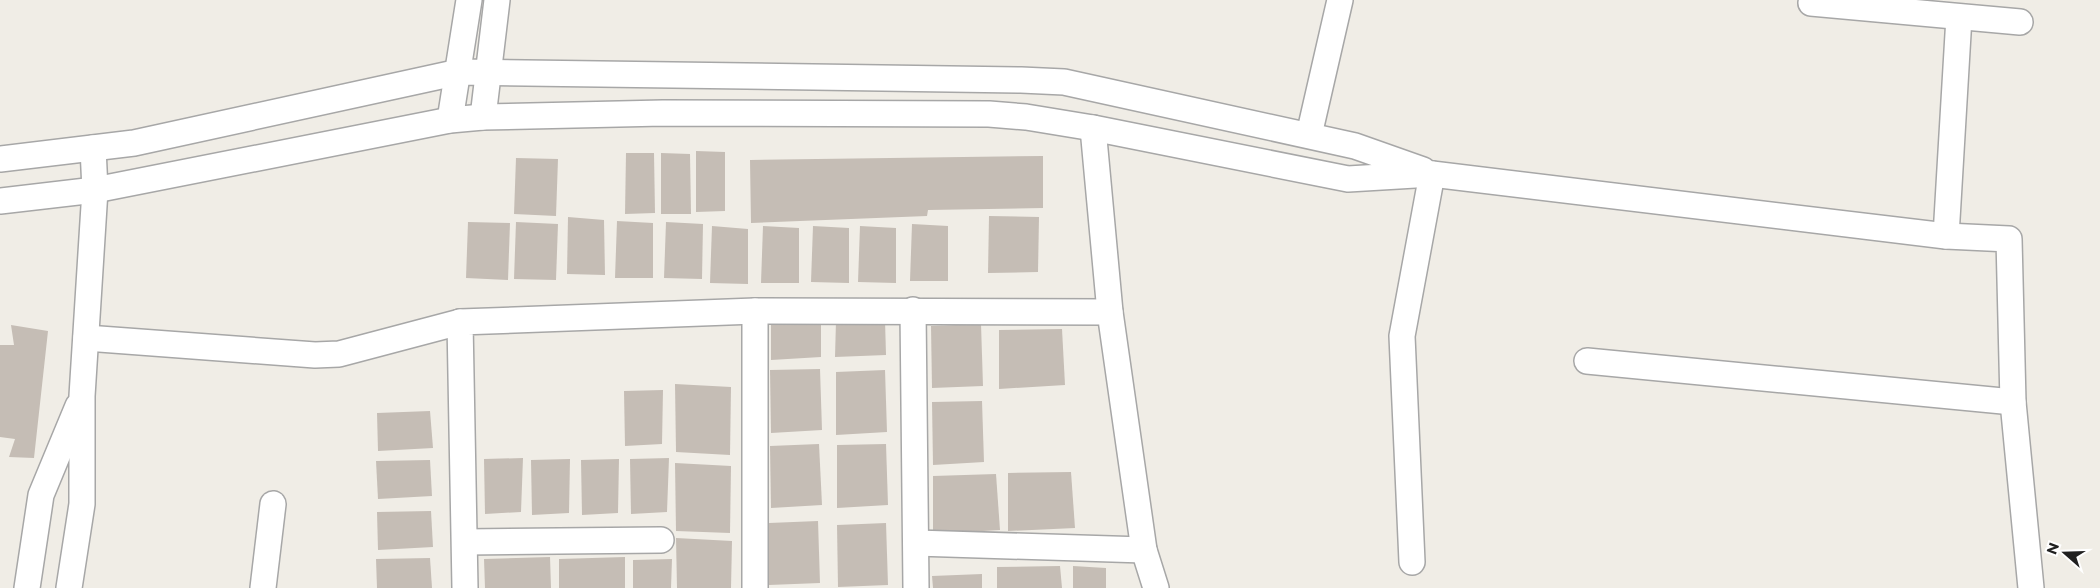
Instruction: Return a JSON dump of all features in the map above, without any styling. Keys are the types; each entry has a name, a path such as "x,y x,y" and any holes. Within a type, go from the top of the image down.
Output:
{"street":[{"path":"450,120 469,0"},
{"path":"483,117 497,0"},
{"path":"1310,135 1340,0"},
{"path":"1811,3 2020,22"},
{"path":"1946,236 1959,16"},
{"path":"0,159 134,143 459,72 1064,82 1356,146 1432,174"},
{"path":"0,201 95,190 450,120 483,117 663,113 964,113 1026,117 1094,128 1348,179 1432,174 1946,236 2009,239 2013,402 2032,588"},
{"path":"1094,128 1110,312 1144,550 1156,588"},
{"path":"70,588 82,504 82,396 95,190 93,148"},
{"path":"1412,562 1402,336 1432,174"},
{"path":"913,310 916,588"},
{"path":"86,338 315,355 339,354 460,322 755,311 1110,312"},
{"path":"755,311 755,588"},
{"path":"460,322 465,588"},
{"path":"1587,361 2013,402"},
{"path":"27,588 41,495 82,396"},
{"path":"263,588 273,504"},
{"path":"465,542 660,540"},
{"path":"916,543 1144,550"}],"building":[{"path":"696,151 725,152 725,211 696,212"},
{"path":"626,153 654,153 655,213 625,214"},
{"path":"661,153 690,154 691,214 661,214"},
{"path":"1043,156 1043,208 928,210 927,216 751,223 750,160"},
{"path":"516,158 558,159 556,216 514,214"},
{"path":"989,216 1039,217 1038,272 988,273"},
{"path":"568,217 604,220 605,275 567,274"},
{"path":"617,221 653,223 653,278 615,278"},
{"path":"468,222 510,223 508,280 466,278"},
{"path":"516,222 558,224 556,280 514,279"},
{"path":"666,222 703,224 702,279 664,278"},
{"path":"912,224 948,226 948,281 910,281"},
{"path":"712,226 748,229 748,284 710,283"},
{"path":"763,226 799,228 799,283 761,283"},
{"path":"813,226 849,228 849,283 811,282"},
{"path":"860,226 896,228 896,283 858,282"},
{"path":"885,320 886,355 835,357 836,321"},
{"path":"821,322 821,357 771,360 771,323"},
{"path":"981,324 983,386 932,388 931,326"},
{"path":"11,325 48,331 34,458 9,457 15,439 0,437 0,345 14,345"},
{"path":"1062,329 1065,385 999,389 999,330"},
{"path":"820,369 822,430 771,433 770,370"},
{"path":"885,370 887,432 836,435 836,372"},
{"path":"675,384 731,387 730,455 676,452"},
{"path":"663,390 662,444 625,446 624,391"},
{"path":"982,401 984,462 933,465 932,402"},
{"path":"430,411 433,448 378,451 377,413"},
{"path":"819,444 822,505 771,508 770,446"},
{"path":"886,444 888,505 837,508 837,445"},
{"path":"523,458 521,512 485,514 484,459"},
{"path":"669,458 667,512 631,514 630,459"},
{"path":"570,459 569,513 532,515 531,460"},
{"path":"619,459 618,513 582,515 581,460"},
{"path":"430,460 432,496 378,499 376,461"},
{"path":"675,463 731,466 730,533 676,531"},
{"path":"1071,472 1075,528 1008,531 1008,473"},
{"path":"996,474 1000,530 933,534 933,476"},
{"path":"431,511 433,547 378,550 377,512"},
{"path":"818,521 820,583 769,585 769,523"},
{"path":"886,523 888,585 838,587 837,525"},
{"path":"676,538 732,541 731,588 677,588"},
{"path":"550,557 551,588 485,588 484,559"},
{"path":"625,557 625,588 559,588 559,559"},
{"path":"430,558 432,588 377,588 376,559"},
{"path":"672,559 671,588 633,588 633,560"},
{"path":"1060,566 1062,588 997,588 997,567"},
{"path":"1073,566 1106,568 1106,588 1073,588"},
{"path":"982,574 982,588 933,588 932,576"}]}
